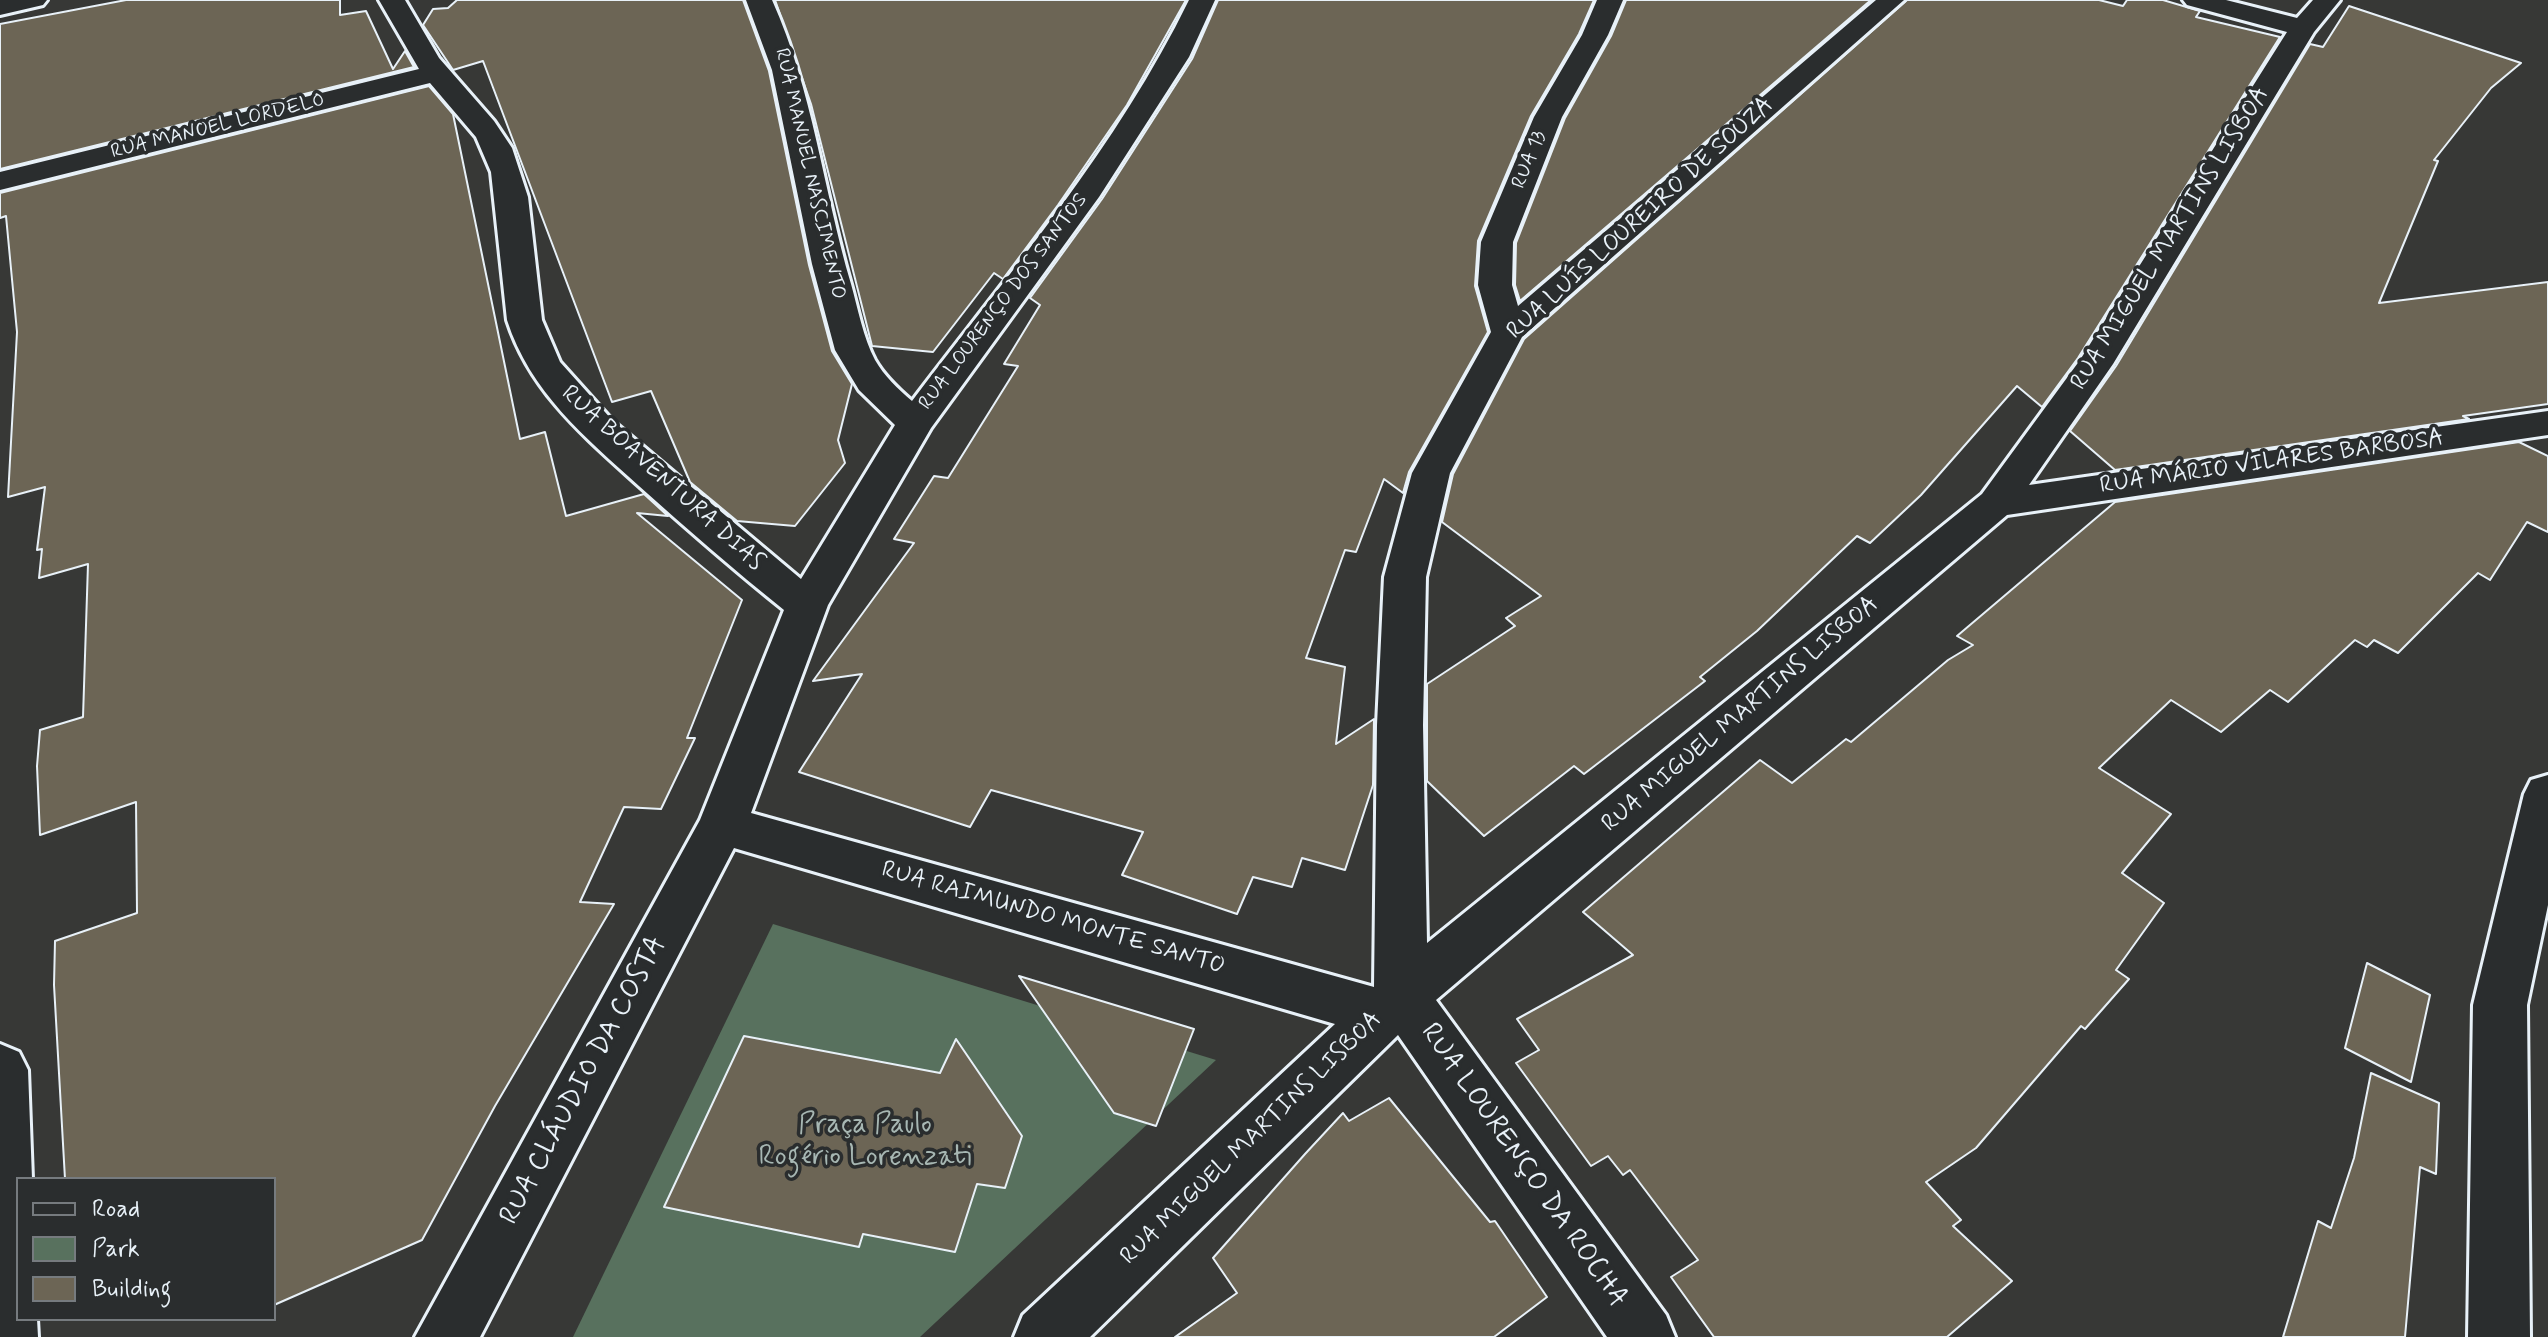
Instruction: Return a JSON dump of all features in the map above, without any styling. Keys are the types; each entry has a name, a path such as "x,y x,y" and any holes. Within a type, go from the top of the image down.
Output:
{"street":[{"path":"0,7 34,0"},
{"name":"RUA BOAVENTURA DIAS","path":"392,0 436,73 482,125 497,149 519,231 519,286 531,342 554,382 589,420 731,547 807,605"},
{"name":"RUA MANUEL NASCIMENTO","path":"759,0 772,25 785,67 827,263 858,363 878,392 915,423"},
{"name":"RUA LOURENÇO DOS SANTOS","path":"807,605 915,423 1083,197 1175,57 1202,0"},
{"name":"RUA 13","path":"1508,332 1495,285 1497,242 1548,117 1595,35 1610,0"},
{"name":"RUA LUÍS LOUREIRO DE SOUZA","path":"1392,1005 1405,577 1431,473 1508,332 1891,0"},
{"path":"2196,0 2303,28"},
{"name":"RUA MIGUEL MARTINS LISBOA","path":"1045,1337 1392,1005 1996,503 2095,364 2303,28 2327,0"},
{"name":"RUA MANOEL LORDELO","path":"0,181 436,73"},
{"name":"RUA MÁRIO VILARES BARBOSA","path":"1996,503 2548,423"},
{"path":"722,825 807,605"},
{"path":"2499,1337 2500,1005 2548,794"},
{"name":"RUA RAIMUNDO MONTE SANTO","path":"722,825 1392,1005"},
{"name":"RUA CLÁUDIO DA COSTA","path":"446,1337 722,825"},
{"name":"RUA LOURENÇO DA ROCHA","path":"1392,1005 1644,1337"},
{"path":"0,1070 7,1337"}],"green space":[{"name":"Praça Paulo Rogério Lorenzati","path":"773,924 1216,1060 920,1337 573,1337"}],"building":[{"path":"126,0 340,0 340,15 366,11 393,69 405,51 414,67 0,169 0,24"},
{"path":"457,0 743,0 769,71 809,265 832,351 852,384 838,440 845,463 795,526 737,521 690,482 651,391 612,402 483,61 453,70 423,25 433,9 448,8"},
{"path":"775,0 1186,0 1127,105 1058,205 1003,279 994,273 933,352 872,346 811,104"},
{"path":"1218,0 1594,0 1579,34 1531,116 1478,241 1475,286 1488,332 1409,472 1403,493 1384,479 1356,552 1345,550 1306,658 1345,667 1336,744 1374,719 1373,785 1345,870 1302,858 1292,887 1253,877 1237,914 1122,875 1143,832 991,790 970,827 799,772 862,674 813,681 914,543 894,539 934,476 948,478 1018,366 1004,364 1040,305 1030,298 1102,199 1192,59"},
{"path":"1626,0 1871,0 1520,301 1515,285 1516,243 1565,118 1611,36"},
{"path":"1907,0 2099,0 2123,6 2127,0 2163,0 2200,11 2196,17 2280,37 2078,358 2042,407 2017,386 1921,495 1870,543 1857,536 1757,631 1700,677 1705,681 1584,774 1574,766 1484,836 1427,781 1427,684 1515,626 1506,618 1541,596 1442,522 1453,474 1524,339"},
{"path":"2349,6 2521,63 2491,88 2434,160 2438,161 2379,303 2548,282 2548,404 2463,416 2469,419 2115,470 2070,431 2116,366 2310,44 2323,47"},
{"path":"429,86 453,114 520,439 545,432 566,516 644,494 668,516 637,513 742,600 687,738 695,738 661,809 624,807 580,902 614,904 495,1106 422,1240 276,1304 276,1177 65,1177 54,985 55,941 137,913 136,802 40,835 37,766 40,730 83,717 88,564 39,578 42,549 37,550 45,487 8,497 17,332 6,216 0,218 0,193"},
{"path":"2519,442 2548,456 2548,532 2527,522 2490,580 2478,573 2398,653 2374,640 2367,647 2355,640 2288,702 2270,690 2221,732 2171,700 2099,768 2171,814 2122,873 2164,903 2116,970 2129,979 2085,1029 2081,1026 1976,1148 1926,1182 1961,1220 1953,1226 2012,1281 1947,1337 1714,1337 1671,1277 1698,1260 1630,1170 1623,1175 1608,1156 1591,1166 1516,1063 1539,1050 1517,1019 1633,955 1583,912 1760,760 1792,783 1846,739 1851,742 1948,660 1973,645 1957,636 2115,502"},
{"path":"2367,963 2430,995 2411,1082 2345,1048"},
{"path":"1019,976 1194,1029 1156,1126 1114,1113"},
{"path":"744,1036 940,1073 956,1039 1022,1136 1005,1188 977,1184 955,1252 863,1234 859,1247 664,1207"},
{"path":"2371,1073 2439,1103 2436,1174 2420,1167 2405,1337 2283,1337 2318,1221 2331,1228 2354,1158"},
{"path":"1389,1098 1490,1222 1495,1221 1547,1297 1494,1337 1175,1337 1237,1293 1213,1258 1305,1154 1343,1113 1349,1121"}]}
